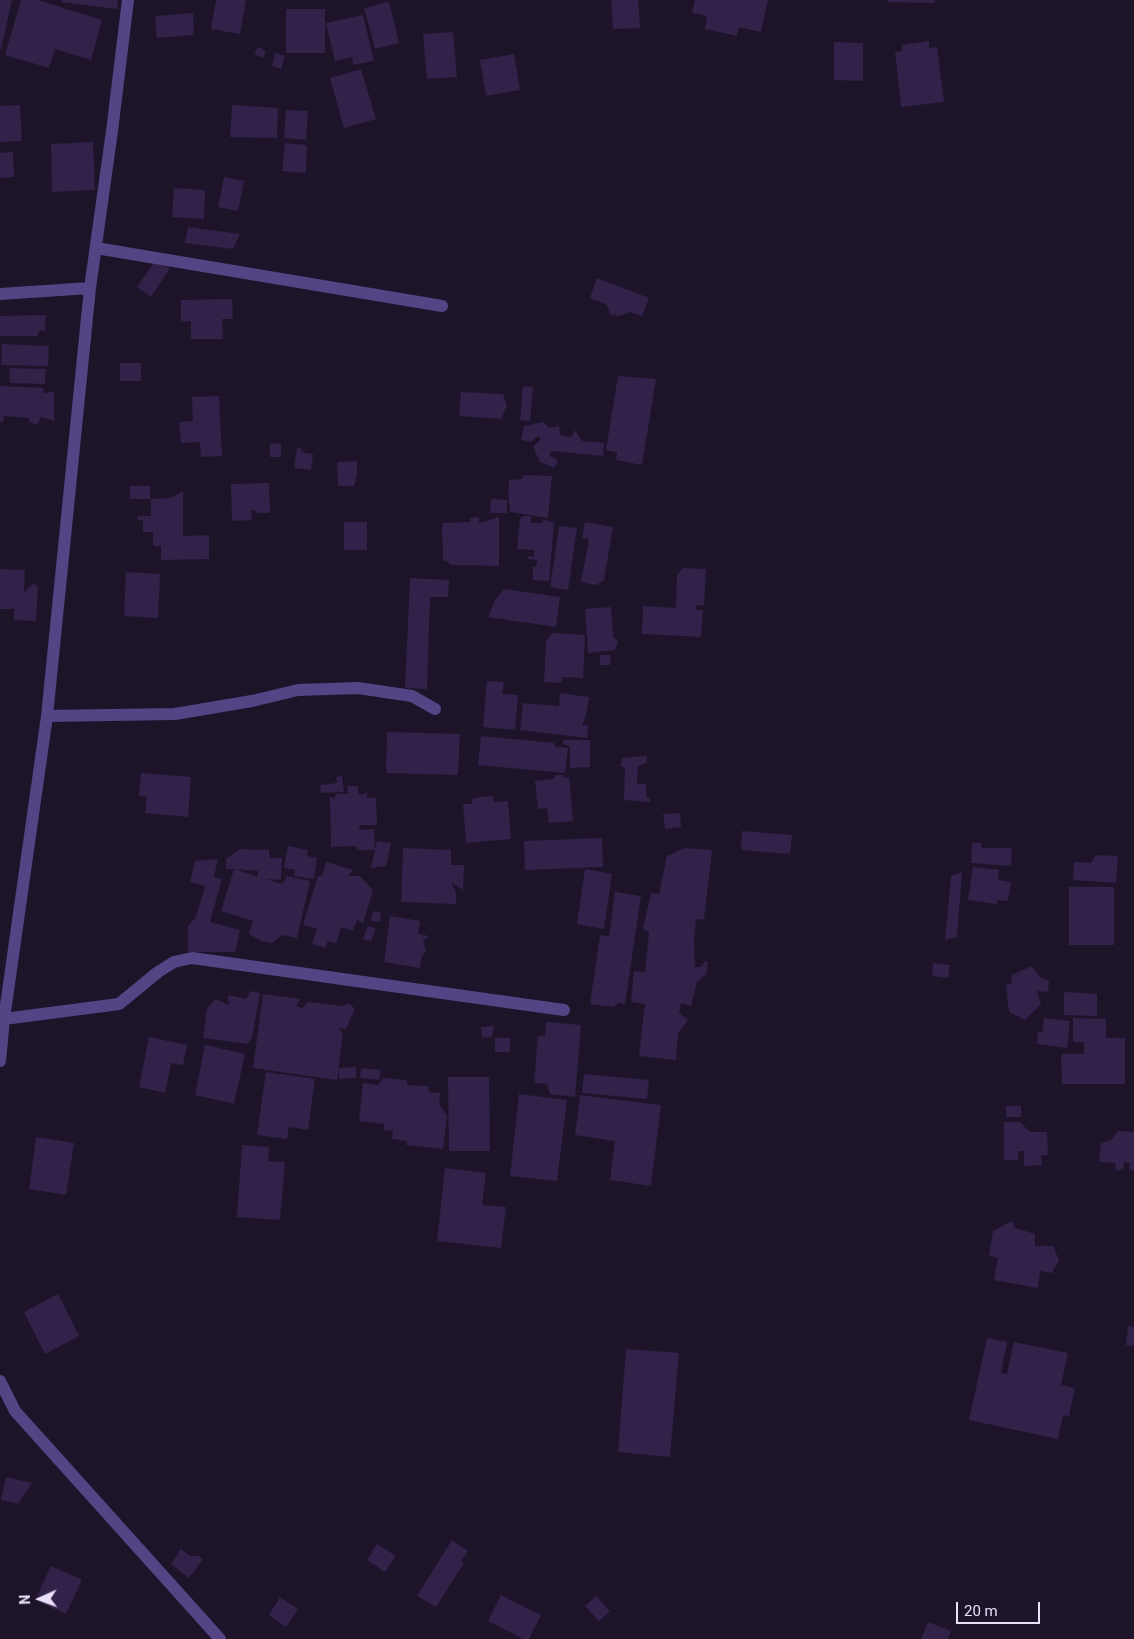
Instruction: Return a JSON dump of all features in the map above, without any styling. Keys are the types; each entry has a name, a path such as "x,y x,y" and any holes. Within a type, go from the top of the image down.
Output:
{"street":[{"path":"0,1061 4,1019 47,716 90,288 128,0"},
{"path":"96,248 442,306"},
{"path":"0,294 90,288"},
{"path":"47,716 175,714 252,702 298,690 358,688 412,696 435,709"},
{"path":"4,1019 120,1004 158,972 174,962 192,958 564,1010"},
{"path":"1,1386 15,1411 220,1639"}],"building":[{"path":"0,0 12,0 1,49 0,49"},
{"path":"21,0 38,0 102,20 91,60 55,49 49,68 5,55"},
{"path":"62,0 118,0 117,9 61,2"},
{"path":"216,0 246,0 240,34 211,29"},
{"path":"611,0 638,0 640,28 613,29"},
{"path":"695,0 768,0 761,32 739,27 737,36 705,29 707,16 692,13"},
{"path":"888,0 935,0 935,3 888,2"},
{"path":"389,2 399,43 375,49 364,8"},
{"path":"286,9 325,9 325,53 286,53"},
{"path":"193,13 194,35 157,38 155,16"},
{"path":"363,15 374,61 353,65 352,57 335,61 326,23"},
{"path":"453,32 457,77 427,79 423,34"},
{"path":"929,41 929,48 937,47 944,102 901,107 895,52 902,51 902,45"},
{"path":"834,42 863,43 863,81 834,80"},
{"path":"258,47 266,52 263,58 254,54"},
{"path":"275,53 285,56 281,69 272,66"},
{"path":"514,54 520,90 486,96 480,60"},
{"path":"361,69 376,119 344,128 330,78"},
{"path":"20,105 22,141 0,142 0,106"},
{"path":"232,105 278,108 277,138 230,137"},
{"path":"286,110 308,111 306,140 284,138"},
{"path":"93,142 95,190 52,192 51,144"},
{"path":"285,143 307,145 306,173 282,171"},
{"path":"13,152 14,177 0,178 0,153"},
{"path":"224,177 244,181 238,211 218,207"},
{"path":"174,188 205,190 204,219 172,217"},
{"path":"188,227 240,234 233,249 185,243"},
{"path":"154,263 170,268 151,297 137,287"},
{"path":"597,278 649,298 642,316 630,312 619,316 610,314 607,305 590,298"},
{"path":"232,299 233,319 222,319 223,339 191,339 191,321 181,322 181,300"},
{"path":"46,315 45,331 40,330 37,336 0,336 0,316"},
{"path":"2,344 49,346 48,366 1,365"},
{"path":"120,363 141,363 141,381 120,381"},
{"path":"9,368 46,369 45,384 10,383"},
{"path":"618,376 656,379 642,465 616,460 617,452 606,450"},
{"path":"0,386 44,388 43,393 54,392 54,421 41,417 37,425 29,422 29,418 4,416 3,422 0,422"},
{"path":"523,386 533,387 530,421 520,420"},
{"path":"461,392 503,394 507,406 501,419 459,416"},
{"path":"219,396 222,456 201,457 200,442 181,443 179,422 193,421 192,397"},
{"path":"544,422 549,428 559,426 560,435 571,437 575,430 582,441 604,443 603,456 551,451 549,456 558,460 554,468 540,462 533,447 541,439 538,436 531,442 521,440 524,426"},
{"path":"281,443 281,457 270,457 270,444"},
{"path":"297,448 302,449 301,452 313,454 311,470 294,468"},
{"path":"357,461 357,475 354,486 338,486 337,462"},
{"path":"524,475 552,476 548,518 510,512 509,480 521,479"},
{"path":"269,483 270,513 257,513 255,510 251,510 252,520 232,521 231,484"},
{"path":"130,486 150,486 150,499 130,499"},
{"path":"183,491 183,536 209,535 209,559 161,560 161,546 153,546 153,532 143,532 143,520 137,520 138,516 151,516 151,499 171,498"},
{"path":"491,499 507,500 507,513 490,513"},
{"path":"523,516 531,516 531,523 542,523 543,519 554,523 549,581 533,580 533,567 536,567 537,560 528,559 527,556 534,557 534,550 517,549 520,519"},
{"path":"479,517 479,523 499,517 499,566 452,565 443,560 442,523 470,522 470,518"},
{"path":"344,522 367,522 367,550 344,550"},
{"path":"585,522 613,527 604,580 596,585 581,582 589,539 582,538"},
{"path":"559,526 577,528 568,590 550,587"},
{"path":"683,568 706,569 704,606 696,605 696,610 703,610 701,637 642,634 643,606 676,608 677,575"},
{"path":"0,569 25,570 24,592 34,583 38,587 36,621 14,620 14,609 0,609"},
{"path":"126,572 160,574 158,618 124,616"},
{"path":"410,578 449,580 448,597 430,597 427,689 405,688"},
{"path":"504,589 560,597 556,627 488,617 495,600"},
{"path":"611,607 613,636 618,642 615,650 588,653 585,609"},
{"path":"552,633 585,635 583,678 562,677 562,683 544,682 546,641"},
{"path":"600,655 611,655 610,665 600,665"},
{"path":"487,681 504,682 502,694 518,695 515,730 483,727"},
{"path":"560,693 589,697 582,725 588,725 587,738 520,730 523,703 559,706"},
{"path":"387,732 460,734 458,775 386,773"},
{"path":"481,736 554,743 556,747 568,748 565,773 478,765"},
{"path":"563,740 590,740 590,767 570,768 570,747 563,744"},
{"path":"646,756 647,762 638,766 637,784 646,784 646,797 650,797 650,802 624,800 625,768 620,766 622,758"},
{"path":"141,773 191,777 188,817 145,813 147,797 139,796"},
{"path":"556,775 563,775 564,778 569,777 573,821 549,823 547,808 538,809 535,781 553,779"},
{"path":"342,776 344,792 321,793 320,785 337,783 336,777"},
{"path":"347,786 358,786 358,793 362,795 367,792 367,798 376,798 377,825 360,825 359,830 374,829 375,850 357,850 356,846 331,847 330,796 334,799 336,794 348,794"},
{"path":"493,796 494,802 508,801 511,839 466,843 463,804 472,804 473,798"},
{"path":"680,813 681,827 665,829 663,814"},
{"path":"742,831 792,835 790,854 741,850"},
{"path":"602,838 603,867 525,870 524,841"},
{"path":"377,841 391,843 386,866 371,868"},
{"path":"972,843 981,843 982,848 1012,848 1011,866 971,863"},
{"path":"288,846 308,850 307,856 317,858 314,879 294,876 295,870 284,868"},
{"path":"403,848 451,850 451,865 464,865 463,890 451,882 456,893 456,904 401,902"},
{"path":"684,848 712,850 704,920 696,919 694,940 695,967 701,967 705,961 708,962 706,974 697,982 691,1006 681,1003 679,1013 688,1020 678,1033 676,1060 639,1056 645,1004 631,1002 634,971 645,972 649,932 643,929 651,893 659,894 667,856"},
{"path":"240,849 269,850 269,858 282,858 281,880 266,879 282,884 287,876 310,881 297,938 282,935 272,943 261,941 249,934 253,921 221,911 234,869 226,869 226,859","holes":["235,869 258,871 258,877"]},
{"path":"1096,855 1118,856 1116,883 1073,880 1074,862 1091,863"},
{"path":"218,859 214,877 222,879 210,922 240,930 235,952 188,952 188,926 196,917 205,886 190,882 195,861"},
{"path":"326,862 353,870 348,876 360,876 373,890 363,923 357,920 353,931 341,927 336,944 328,941 325,948 312,944 317,929 303,925 318,876 322,876"},
{"path":"973,867 999,870 998,880 1011,882 1008,901 997,900 997,904 968,900"},
{"path":"585,869 612,874 604,929 577,924"},
{"path":"962,872 957,937 945,940 951,876"},
{"path":"1069,887 1114,887 1114,945 1069,945"},
{"path":"615,892 641,896 625,1004 619,1003 613,1007 590,1004 600,935 609,936"},
{"path":"373,911 381,913 380,922 371,921"},
{"path":"390,916 420,921 418,934 429,936 423,941 426,951 422,956 420,968 384,962"},
{"path":"368,926 376,928 371,941 363,939"},
{"path":"933,963 950,965 948,978 932,976"},
{"path":"1032,966 1041,978 1049,981 1048,992 1037,991 1041,1004 1025,1020 1009,1012 1006,985 1011,984 1012,975"},
{"path":"250,991 260,993 252,1038 248,1044 203,1038 207,1009 215,999 229,1005 228,995 246,999"},
{"path":"1064,992 1097,994 1097,1016 1064,1015"},
{"path":"263,994 300,999 296,1006 302,1008 308,1002 343,1006 349,1003 355,1009 346,1029 339,1028 343,1034 337,1080 253,1068"},
{"path":"1044,1018 1070,1021 1067,1048 1037,1044 1038,1032 1042,1033"},
{"path":"1073,1018 1106,1019 1106,1038 1125,1038 1125,1084 1062,1084 1061,1054 1084,1054 1084,1042 1073,1042"},
{"path":"546,1022 581,1025 575,1097 550,1094 547,1084 534,1083 538,1036 545,1036"},
{"path":"494,1026 492,1037 482,1038 481,1027"},
{"path":"149,1037 187,1045 183,1065 171,1063 165,1093 139,1087"},
{"path":"495,1038 510,1038 510,1052 495,1052"},
{"path":"205,1045 245,1054 234,1104 195,1095"},
{"path":"356,1067 356,1078 339,1079 339,1068"},
{"path":"361,1068 381,1070 379,1080 360,1078"},
{"path":"266,1072 315,1079 308,1130 289,1127 287,1139 257,1135"},
{"path":"584,1074 649,1080 647,1099 582,1093"},
{"path":"448,1077 489,1077 490,1151 449,1151"},
{"path":"383,1078 407,1080 407,1085 428,1086 429,1092 440,1093 439,1104 447,1116 443,1149 406,1145 407,1141 392,1139 393,1131 384,1130 384,1124 359,1121 363,1083 378,1085"},
{"path":"519,1094 567,1100 557,1181 510,1176"},
{"path":"580,1095 661,1105 651,1186 610,1180 615,1141 575,1135"},
{"path":"1006,1106 1021,1106 1021,1117 1006,1117"},
{"path":"1004,1122 1020,1122 1030,1132 1047,1132 1048,1155 1041,1155 1042,1165 1024,1166 1024,1151 1018,1151 1018,1160 1004,1160"},
{"path":"1118,1131 1134,1132 1134,1171 1129,1170 1130,1163 1124,1162 1123,1169 1116,1171 1115,1163 1099,1162 1101,1143 1111,1140"},
{"path":"36,1137 74,1143 66,1195 29,1189"},
{"path":"242,1145 269,1147 268,1161 285,1162 280,1220 237,1217"},
{"path":"445,1168 486,1173 482,1205 506,1207 501,1248 437,1241"},
{"path":"1012,1221 1015,1228 1035,1234 1035,1246 1053,1246 1059,1260 1052,1273 1040,1271 1038,1288 994,1280 998,1258 989,1256 993,1231"},
{"path":"58,1294 79,1336 45,1354 24,1312"},
{"path":"1128,1326 1134,1327 1134,1346 1126,1345"},
{"path":"987,1338 1007,1342 1001,1373 1007,1374 1014,1342 1068,1353 1061,1385 1075,1388 1069,1416 1063,1415 1058,1439 969,1420"},
{"path":"626,1349 679,1353 670,1457 618,1452"},
{"path":"6,1477 32,1483 18,1504 1,1500"},
{"path":"452,1540 468,1551 461,1561 464,1563 436,1607 417,1596"},
{"path":"377,1544 396,1556 385,1572 367,1560"},
{"path":"181,1549 190,1556 199,1556 203,1559 189,1578 171,1564"},
{"path":"51,1566 82,1580 66,1614 35,1600"},
{"path":"501,1595 541,1615 529,1639 523,1639 488,1621"},
{"path":"596,1596 610,1611 599,1621 585,1606"},
{"path":"280,1597 298,1609 286,1627 269,1615"},
{"path":"928,1622 951,1631 948,1639 921,1639"}]}
